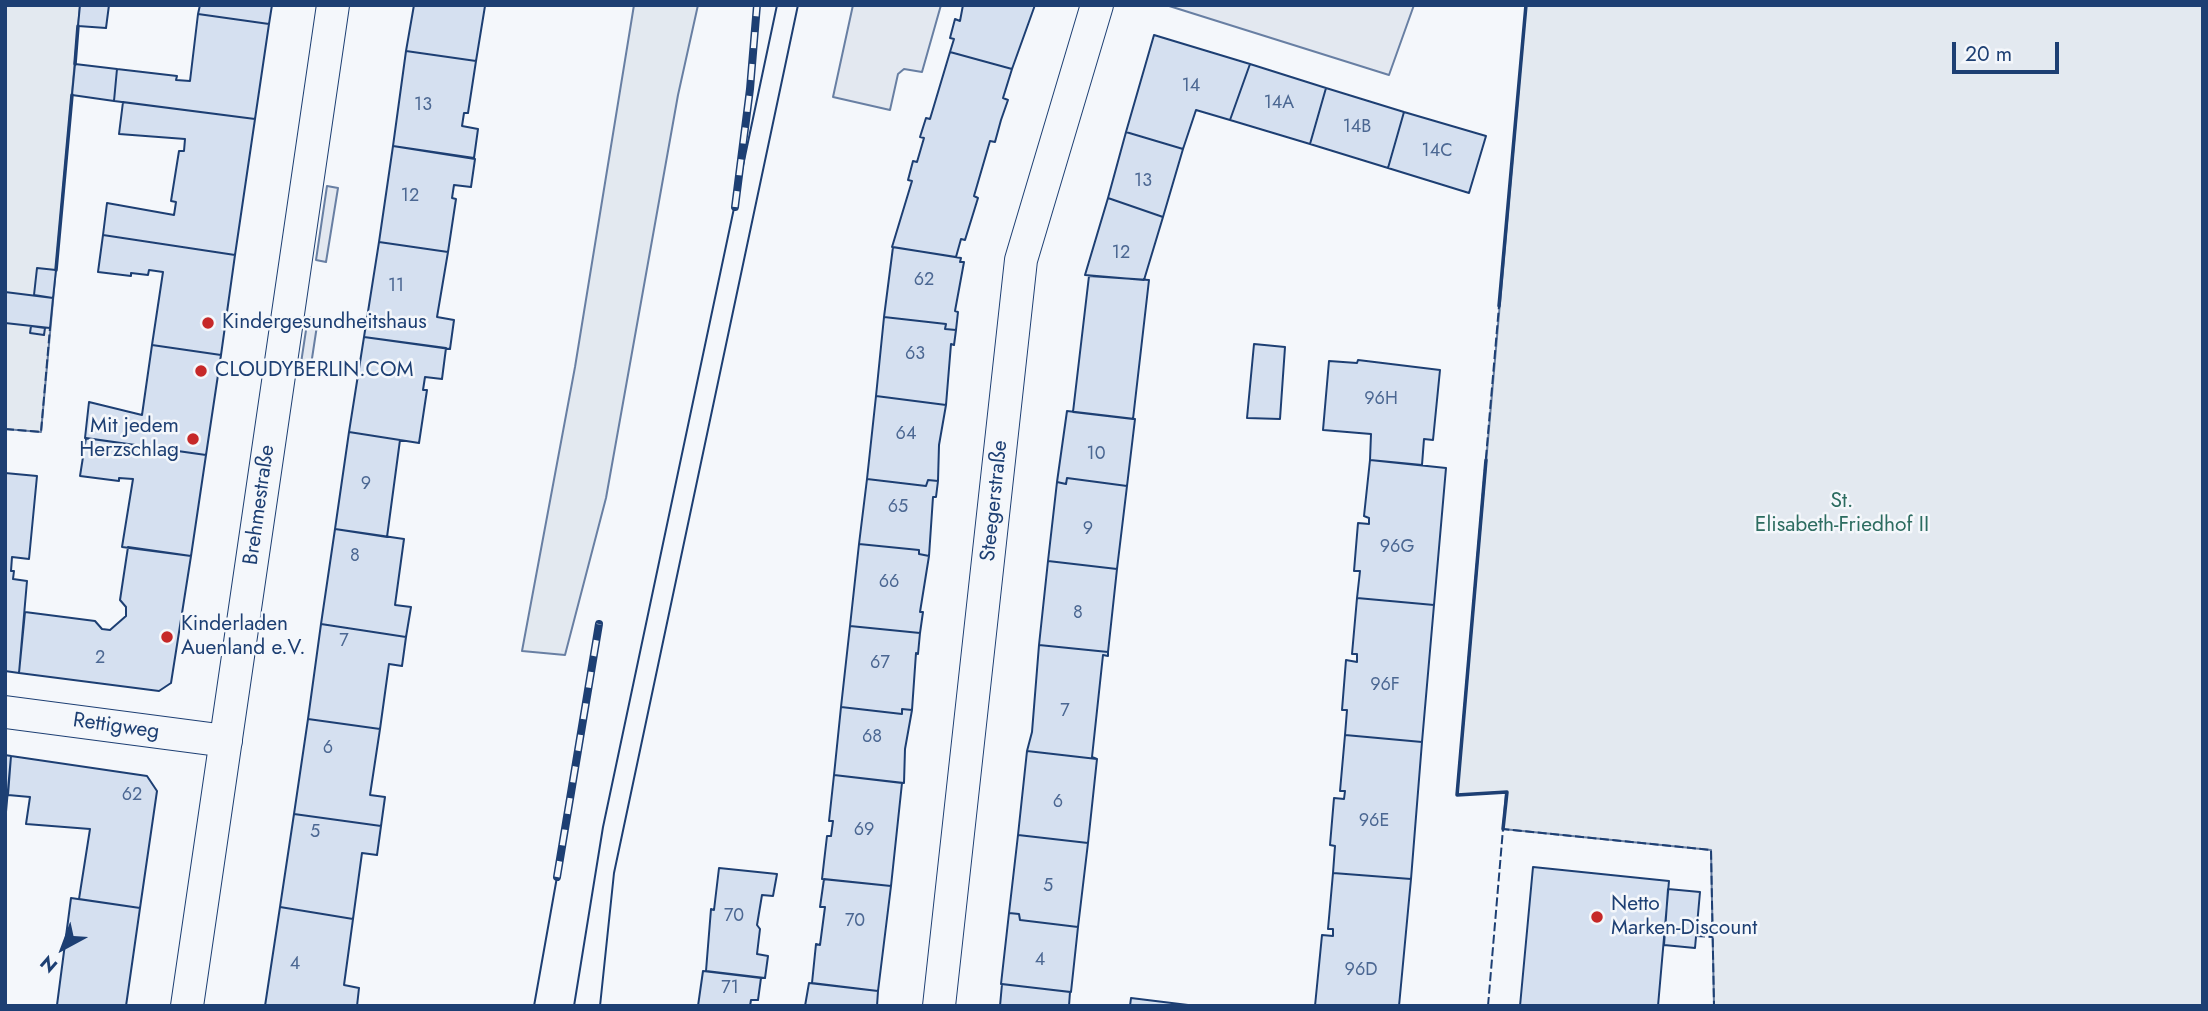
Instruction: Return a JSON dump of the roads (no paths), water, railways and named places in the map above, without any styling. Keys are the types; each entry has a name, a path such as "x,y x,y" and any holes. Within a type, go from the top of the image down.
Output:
{"street":[{"name":"Brehmestraße","path":"187,1006 333,5"},
{"name":"Steegerstraße","path":"939,1006 1021,260 1097,5"},
{"name":"Rettigweg","path":"5,712 226,741"}],"tram line":[{"path":"574,1006 603,827 777,5"},
{"path":"600,1006 614,873 798,5"},
{"path":"534,1006 557,877"}],"railway":[{"path":"735,207 750,89 757,5"},
{"path":"557,877 599,624"}],"place":[{"name":"Kindergesundheitshaus","path":"208,323"},
{"name":"CLOUDYBERLIN.COM","path":"201,371"},
{"name":"Mit jedem Herzschlag","path":"193,439"},
{"name":"Kinderladen Auenland e.V.","path":"167,637"},
{"name":"Netto Marken-Discount","path":"1597,917"}],"park label":[{"name":"St. Elisabeth-Friedhof II","path":"1842,514"}]}
